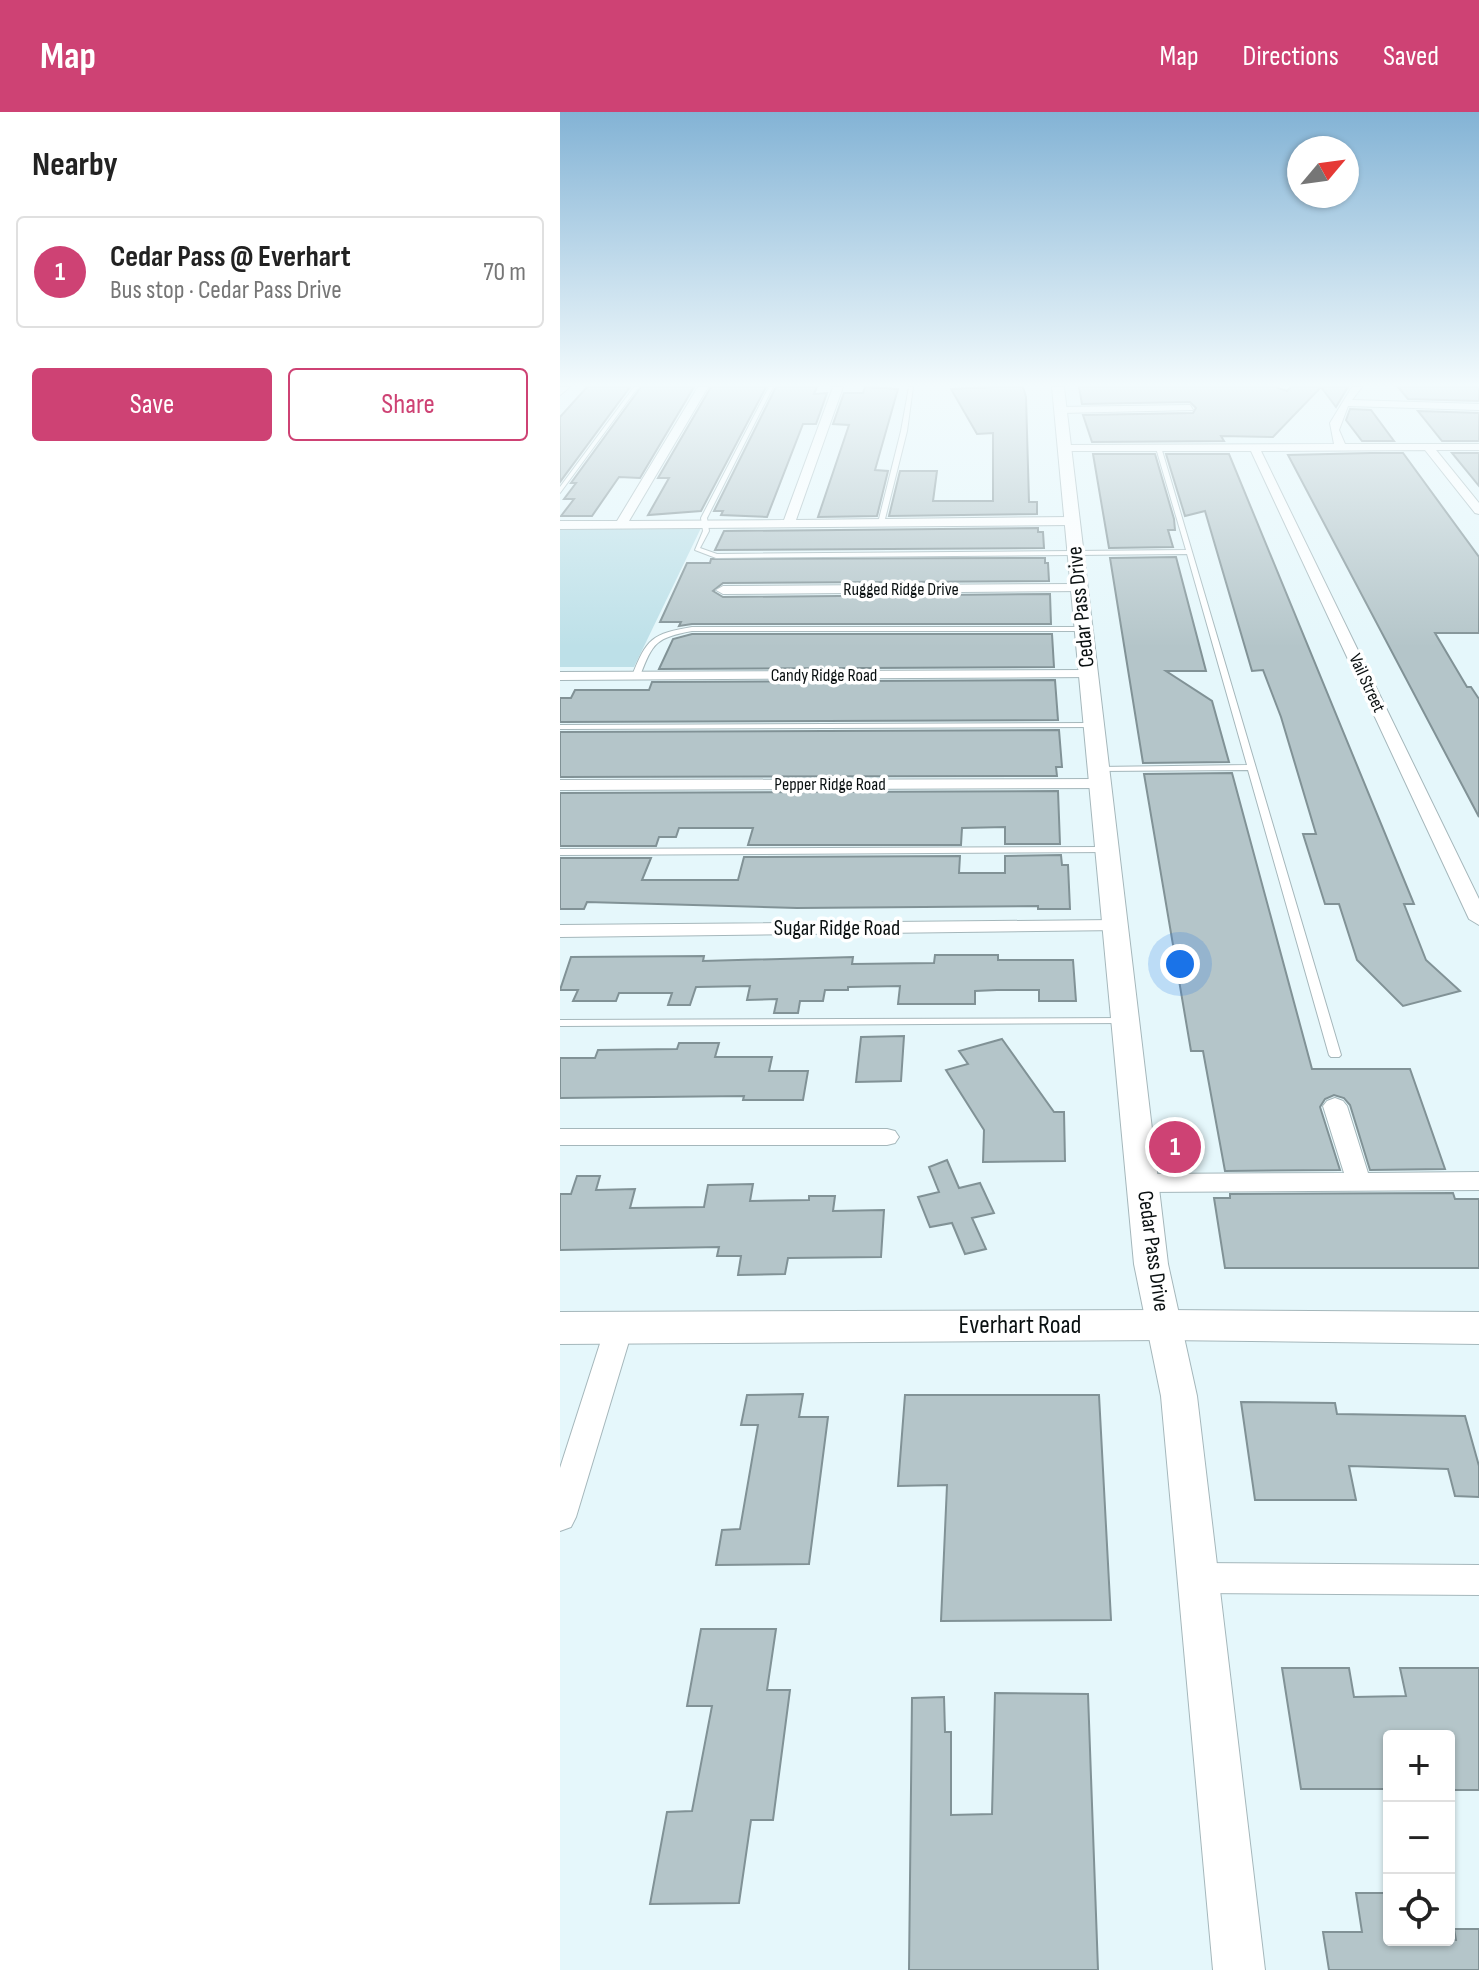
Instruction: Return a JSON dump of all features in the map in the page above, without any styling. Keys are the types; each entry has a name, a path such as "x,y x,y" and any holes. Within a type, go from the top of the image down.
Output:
{"main road":[{"name":"Everhart Road","path":"560,1328 1164,1325 1479,1328"}],"street":[{"path":"621,525 651,474"},
{"path":"789,523 807,474"},
{"name":"Cedar Pass Drive","path":"1067,474 1151,1264 1179,1396 1239,1970"},
{"name":"Vail Street","path":"1267,474 1479,919"},
{"path":"1449,474 1479,511"},
{"path":"1466,495 1479,495"},
{"path":"560,525 1072,521"},
{"name":"Rugged Ridge Drive","path":"723,590 1079,588"},
{"name":"Candy Ridge Road","path":"560,676 1088,674"},
{"name":"Pepper Ridge Road","path":"560,785 1099,776"},
{"name":"Sugar Ridge Road","path":"560,931 1114,926"},
{"path":"1335,1106 1359,1182"},
{"path":"560,1137 887,1137"},
{"path":"1142,1183 1479,1181"},
{"path":"560,1517 619,1328"},
{"path":"1198,1578 1479,1580"}],"lane":[{"path":"560,491 573,474"},
{"path":"727,474 704,518 706,531 697,549 716,556 1189,552"},
{"path":"881,523 893,474"},
{"path":"1166,474 1335,1055"},
{"path":"636,676 649,644 665,634 692,629 1084,629"},
{"path":"560,727 1093,725"},
{"path":"1099,776 1252,767"},
{"path":"560,852 1107,850"},
{"path":"560,1023 1124,1021"}],"shaded area":[{"path":"701,528 634,667 560,667 560,529"}],"building":[{"path":"578,474 643,474 640,478 619,477 592,516 561,516 574,499 564,499 576,483 571,483"},
{"path":"661,474 721,474 701,511 648,515 669,478 658,478"},
{"path":"733,474 784,474 767,517 721,515 723,511 714,511"},
{"path":"833,474 887,474 877,516 818,517"},
{"path":"899,474 937,474 933,501 993,501 993,474 1028,474 1029,502 1037,502 1037,514 889,516"},
{"path":"1096,474 1161,474 1174,519 1175,530 1168,530 1173,547 1109,548"},
{"path":"1172,474 1237,474 1414,904 1404,904 1426,960 1460,991 1403,1006 1357,960 1339,904 1325,904 1303,834 1316,834 1281,717 1263,670 1252,671 1205,511 1185,516"},
{"path":"1298,474 1418,474 1479,557 1479,633 1435,633 1467,687 1471,687 1479,699 1479,817"},
{"path":"1469,474 1479,474 1479,486"},
{"path":"1038,528 1038,532 1043,532 1044,548 715,550 724,531"},
{"path":"1176,557 1206,671 1166,671 1212,701 1229,762 1143,763 1110,558"},
{"path":"1045,558 1049,581 723,583 713,591 723,597 1050,594 1051,624 679,626 681,622 660,622 687,563 710,563 711,559"},
{"path":"692,634 1052,634 1054,667 659,669 673,639"},
{"path":"1055,680 1058,720 560,722 560,698 571,698 575,690 649,690 652,682"},
{"path":"1059,730 1062,767 1056,767 1057,776 560,777 560,732"},
{"path":"1232,773 1312,1069 1410,1069 1445,1169 1370,1170 1350,1105 1344,1098 1334,1095 1325,1099 1320,1107 1340,1170 1225,1171 1203,1051 1191,1051 1144,774"},
{"path":"1058,791 1060,844 1005,844 1005,827 962,828 961,845 748,845 753,828 679,828 676,837 659,837 656,846 560,846 560,793"},
{"path":"1061,855 1062,865 1068,865 1070,909 1038,909 1038,906 797,908 587,902 584,909 560,909 560,858 651,858 642,880 738,880 744,857 960,856 959,873 1005,873 1005,856"},
{"path":"935,955 998,955 998,960 1073,960 1076,1001 1039,1001 1039,990 997,990 975,991 975,1004 898,1004 900,986 848,987 848,990 825,990 823,1001 800,1001 798,1013 774,1013 777,999 747,1000 750,986 696,987 690,1005 668,1005 672,993 619,993 616,1001 573,1001 578,990 560,990 571,957 704,956 703,961 853,957 852,964 934,963"},
{"path":"904,1036 901,1081 856,1082 861,1037"},
{"path":"1002,1039 1054,1112 1064,1112 1065,1161 983,1162 984,1130 946,1070 968,1064 959,1051"},
{"path":"679,1043 719,1043 715,1057 772,1057 769,1071 808,1071 803,1100 743,1100 744,1096 560,1098 560,1058 595,1058 598,1050 677,1049"},
{"path":"947,1160 959,1188 980,1183 994,1213 972,1218 986,1249 965,1254 952,1223 930,1227 918,1197 939,1192 929,1167"},
{"path":"577,1176 600,1176 596,1190 635,1189 630,1208 704,1207 708,1185 753,1184 750,1201 809,1200 809,1196 835,1196 833,1211 884,1210 881,1257 788,1258 785,1274 738,1275 741,1256 717,1256 719,1247 560,1250 560,1194 571,1194"},
{"path":"1453,1193 1455,1199 1479,1199 1479,1268 1225,1268 1214,1198 1230,1198 1230,1194"},
{"path":"803,1394 799,1417 828,1417 809,1564 716,1565 722,1530 740,1529 758,1425 741,1425 747,1395"},
{"path":"905,1395 1099,1395 1111,1620 941,1621 947,1485 898,1486"},
{"path":"1241,1402 1335,1403 1337,1414 1465,1416 1479,1466 1479,1497 1455,1496 1448,1469 1349,1466 1356,1500 1255,1500"},
{"path":"701,1629 776,1629 767,1690 790,1690 773,1820 751,1820 739,1903 650,1904 667,1812 692,1811 712,1706 687,1706"},
{"path":"1282,1668 1349,1668 1354,1697 1406,1696 1400,1668 1479,1668 1479,1790 1455,1790 1455,1730 1383,1730 1383,1789 1301,1789"},
{"path":"995,1693 1088,1694 1098,1970 909,1970 912,1698 944,1697 945,1732 951,1732 951,1815 992,1814"},
{"path":"1356,1893 1383,1893 1383,1946 1455,1946 1455,1929 1479,1929 1479,1970 1329,1970 1323,1932 1362,1932"}],"place":[{"name":"Cedar Pass @ Everhart","path":"1175,1147"}]}
